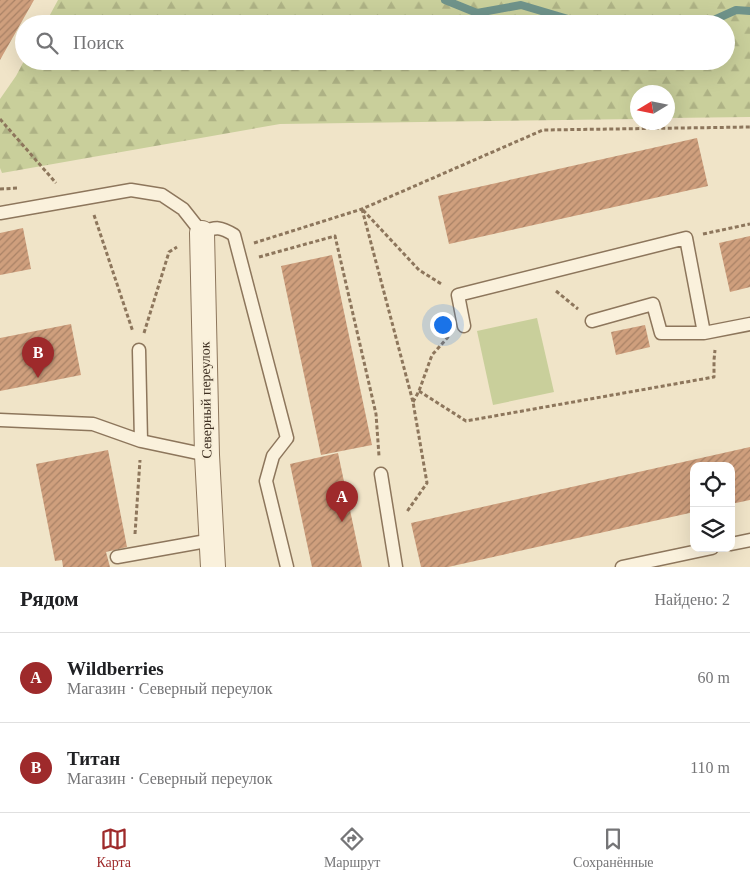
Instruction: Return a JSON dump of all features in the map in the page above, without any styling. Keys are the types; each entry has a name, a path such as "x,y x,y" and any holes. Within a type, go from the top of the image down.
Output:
{"street":[{"name":"Северный переулок","path":"202,233 207,454 212,567"}],"lane":[{"path":"0,213 131,190 162,195 183,209 202,233 210,229 221,228 234,235 287,438 273,456 266,481 287,567"},
{"path":"464,326 458,295 686,238 704,333"},
{"path":"592,321 653,304 661,333 704,333 750,324"},
{"path":"139,350 141,441"},
{"path":"0,420 93,424 141,441 207,454"},
{"path":"381,474 396,567"},
{"path":"117,557 212,540"},
{"path":"735,543 750,540"},
{"path":"622,567 693,552"}],"path":[{"path":"0,119 58,185"},
{"path":"237,249 362,209 542,130 750,127"},
{"path":"88,198 139,350"},
{"path":"362,209 419,270 458,295"},
{"path":"362,209 413,402 427,483"},
{"path":"686,238 750,224"},
{"path":"139,350 169,252 202,233"},
{"path":"241,262 336,236 376,414 381,474"},
{"path":"536,275 592,321"},
{"path":"413,402 432,355 456,329 464,326"},
{"path":"419,391 466,421 714,377 714,360 719,330"},
{"path":"133,554 141,441"}],"green space":[{"path":"58,0 750,0 750,117 675,118 675,85 630,85 630,119 280,124 2,173 0,168 0,99 19,70 735,70 735,15 50,15"},
{"path":"537,318 554,392 493,405 477,331"}],"building":[{"path":"0,0 34,0 26,15 15,15 15,34 0,60"},
{"path":"697,138 708,186 449,244 438,196"},
{"path":"23,228 31,269 0,275 0,233"},
{"path":"750,236 750,287 730,292 719,243"},
{"path":"332,255 372,445 321,455 281,266"},
{"path":"71,324 81,375 0,391 0,338"},
{"path":"645,325 650,347 616,355 611,332"},
{"path":"750,447 750,500 735,503 735,462 690,462 690,513 448,567 421,567 411,523"},
{"path":"108,450 127,547 106,552 110,567 63,567 62,560 55,561 36,464"},
{"path":"338,453 362,567 312,567 290,464"}],"waterway":[{"path":"445,0 477,13 521,5 555,15"},
{"path":"725,15 736,10 750,11"}],"place":[{"name":"Титан","path":"38,378"},
{"name":"Wildberries","path":"342,522"}]}
